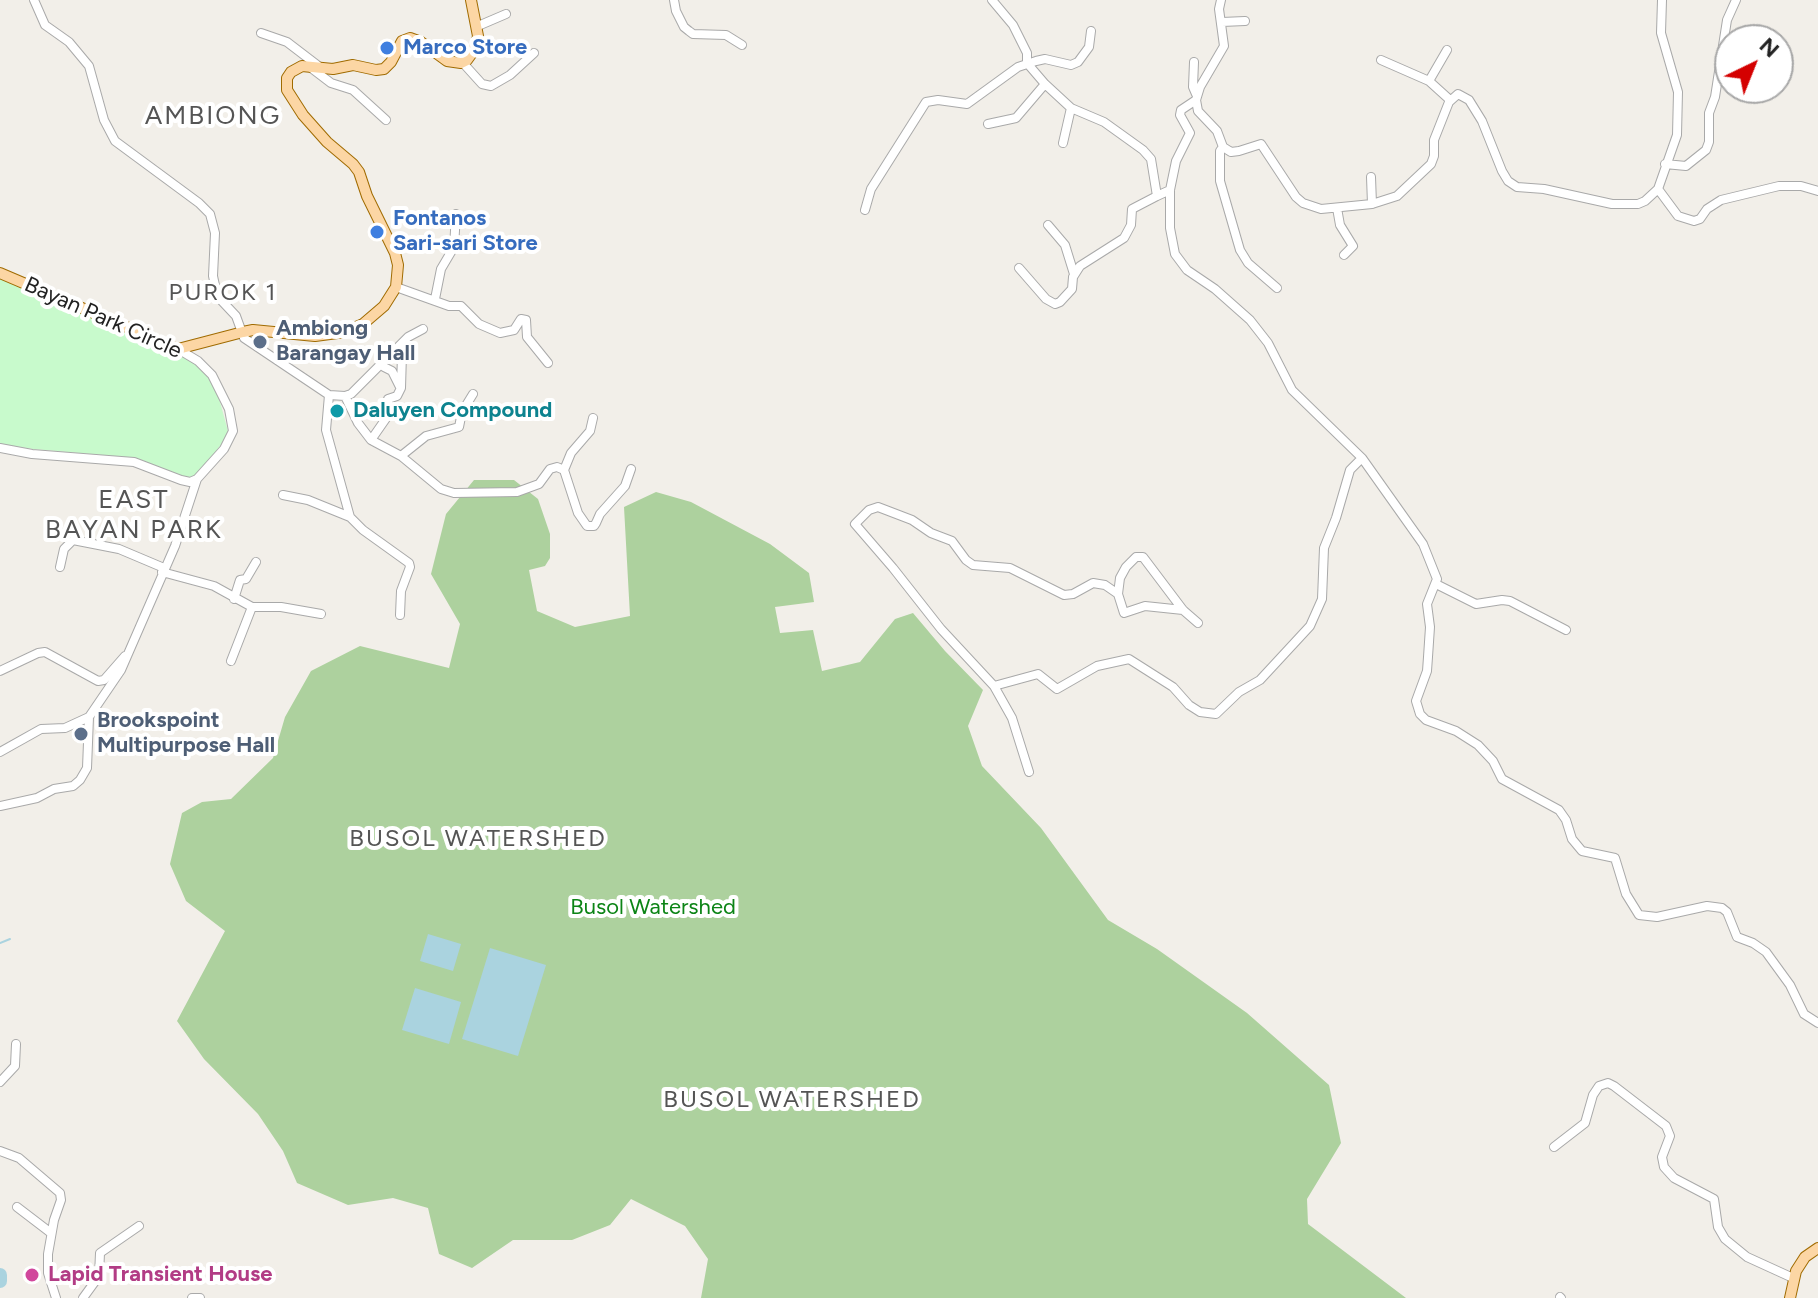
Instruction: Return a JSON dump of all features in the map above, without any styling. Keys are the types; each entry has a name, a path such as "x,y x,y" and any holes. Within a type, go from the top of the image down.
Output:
{"main road":[{"path":"178,349 253,330 315,336 345,332 374,316 396,287 398,265 395,253 367,196 359,172 311,125 287,90 287,78 302,66 353,65 384,69 402,41 410,38 421,42 447,61 463,63 475,49 478,31 471,0"},
{"name":"Bayan Park Circle","path":"0,273 178,349"},
{"path":"1790,1298 1793,1278 1805,1257 1818,1248"}],"street":[{"path":"34,0 45,25 69,42 89,66 104,120 115,141 210,214 215,233 213,276 216,290 236,316 244,338 338,398 351,394 408,337 423,329"},
{"path":"674,0 684,27 693,34 726,35 742,45"},
{"path":"992,0 1013,25 1027,53 1027,63 1045,84 1071,108 1104,122 1148,154 1157,196"},
{"path":"1221,0 1219,9 1224,46 1196,97 1181,110 1180,115 1190,133 1176,161 1170,190 1172,244 1178,260 1187,270 1215,289 1250,320 1268,343 1292,390 1362,458 1418,534 1437,573 1436,584 1427,604 1430,627 1427,671 1416,701 1420,714 1426,720 1456,731 1478,745 1493,761 1502,779 1559,810 1572,839 1582,851 1615,858 1619,862 1626,894 1639,915 1657,917 1707,906 1722,908 1727,912 1737,937 1766,952 1790,985 1804,1014 1818,1023"},
{"path":"1194,62 1193,87 1198,111 1217,131 1223,147 1231,152 1261,144 1296,197 1321,209 1372,204 1397,196 1431,164 1434,140 1450,100 1458,94 1469,100 1482,121 1502,171 1508,181 1517,187 1561,192 1597,202 1638,204 1658,189 1677,135 1678,92 1661,33 1662,0"},
{"path":"1665,164 1686,166 1706,150 1709,113 1727,20 1736,0"},
{"path":"478,31 506,14"},
{"path":"1222,22 1245,21"},
{"path":"865,210 871,189 926,102 938,100 967,104 1027,63 1045,59 1071,65 1078,62 1089,47 1091,31"},
{"path":"261,33 287,42 322,68"},
{"path":"1429,81 1447,50"},
{"path":"463,63 482,84 491,86 510,75 534,53"},
{"path":"1381,60 1429,81 1450,100"},
{"path":"309,66 331,83 353,90 386,120"},
{"path":"988,124 1016,118 1045,84"},
{"path":"1063,143 1071,108"},
{"path":"1223,147 1220,151 1220,181 1240,250 1248,263 1277,288"},
{"path":"1371,177 1372,204"},
{"path":"1658,189 1678,216 1694,221 1721,200 1779,186 1801,186 1818,191"},
{"path":"1074,274 1092,256 1124,238 1131,225 1132,209 1170,190"},
{"path":"1337,208 1340,225 1353,246 1344,255"},
{"path":"435,299 441,269 454,247 456,214"},
{"path":"1019,268 1046,299 1055,304 1068,295 1074,274 1065,245 1048,225"},
{"path":"396,287 449,306 461,306 479,324 500,333 514,330 521,319 526,320 527,337 548,363"},
{"name":"Bayan Park Circle","path":"178,349 198,361 212,375 229,409 233,431 229,442 197,479"},
{"path":"371,440 387,417 388,399 397,396 401,388 402,354"},
{"path":"384,367 392,371 401,388"},
{"path":"401,456 426,436 459,427 462,412 473,394"},
{"path":"329,395 326,430 350,517"},
{"path":"345,396 363,432 371,440 401,456 435,485 454,493 526,491 539,484 550,469 557,467 564,470"},
{"path":"593,418 590,431 571,453 564,470 581,519 591,527 596,523 600,514 625,486 631,469"},
{"path":"0,448 32,454 134,462 181,480 190,482 197,479"},
{"path":"994,686 1038,674 1057,689 1097,666 1129,659 1175,689 1200,712 1216,714 1239,692 1260,680 1310,626 1325,584 1322,564 1324,548 1350,470 1362,458"},
{"path":"0,752 41,729 65,728 89,717 121,670 175,546 197,479"},
{"path":"283,495 308,500 350,517 409,563 401,591 400,615"},
{"path":"1029,772 1012,718 994,686 941,629 893,568 857,529 856,521 878,507 952,541 973,565 1010,568 1064,595 1073,594 1093,583 1105,585 1118,594"},
{"path":"60,567 64,549 73,540 119,549 163,570 214,586 252,607 281,607 321,614"},
{"path":"1183,610 1145,606 1124,613 1118,594 1120,578 1132,559 1140,556 1147,560 1183,610 1198,623"},
{"path":"234,599 240,580 246,579 256,562"},
{"path":"1436,584 1476,604 1510,601 1566,630"},
{"path":"231,661 252,607"},
{"path":"0,671 45,652 98,681 104,680 125,656"},
{"path":"0,806 37,798 54,789 73,786 80,780 87,768 89,717"},
{"path":"0,1082 15,1066 16,1044"},
{"path":"1554,1147 1585,1123 1593,1095 1599,1086 1608,1083 1614,1086 1666,1126 1670,1136 1662,1157 1664,1167 1674,1178 1714,1199 1718,1227 1725,1239 1747,1257 1793,1278"},
{"path":"0,1151 19,1158 60,1193 61,1200 51,1233 48,1273 56,1298"},
{"path":"17,1207 51,1233"},
{"path":"83,1298 99,1276 100,1253 139,1226"},
{"path":"192,1298 200,1298"}],"green space":[{"path":"0,275 177,353 195,364 209,378 217,391 228,431 223,442 195,476 187,478 136,458 0,444"},
{"name":"Busol Watershed","path":"474,480 514,480 538,499 550,534 550,558 545,566 529,570 537,611 575,627 630,616 624,507 656,492 691,502 770,544 809,573 814,602 775,607 780,633 813,630 822,671 860,662 895,619 913,613 983,690 968,726 982,766 1041,828 1108,920 1157,949 1247,1013 1329,1085 1341,1143 1307,1199 1308,1224 1406,1298 701,1298 708,1259 685,1226 631,1199 610,1225 572,1240 513,1240 472,1268 439,1254 428,1208 393,1198 348,1205 297,1183 283,1151 258,1114 204,1059 177,1021 225,931 186,901 170,864 182,813 202,802 231,799 273,758 285,717 311,671 360,646 449,668 460,624 431,574 446,514"}],"water":[{"path":"428,934 461,944 453,971 420,961"},
{"path":"490,948 546,965 518,1056 462,1039"},
{"path":"415,988 461,1002 449,1044 402,1030"}],"waterway":[{"path":"0,943 10,939"},
{"path":"0,1275 0,1281"}],"place":[{"name":"Marco Store","path":"387,48"},
{"name":"Fontanos Sari-sari Store","path":"377,232"},
{"name":"Ambiong Barangay Hall","path":"260,342"},
{"name":"Daluyen Compound","path":"337,411"},
{"name":"Brookspoint Multipurpose Hall","path":"81,734"},
{"name":"Lapid Transient House","path":"32,1275"}],"district":[{"name":"AMBIONG","path":"213,116"},
{"name":"PUROK 1","path":"223,293"},
{"name":"EAST BAYAN PARK","path":"134,515"},
{"name":"BUSOL WATERSHED","path":"478,839"},
{"name":"BUSOL WATERSHED","path":"792,1100"}]}
